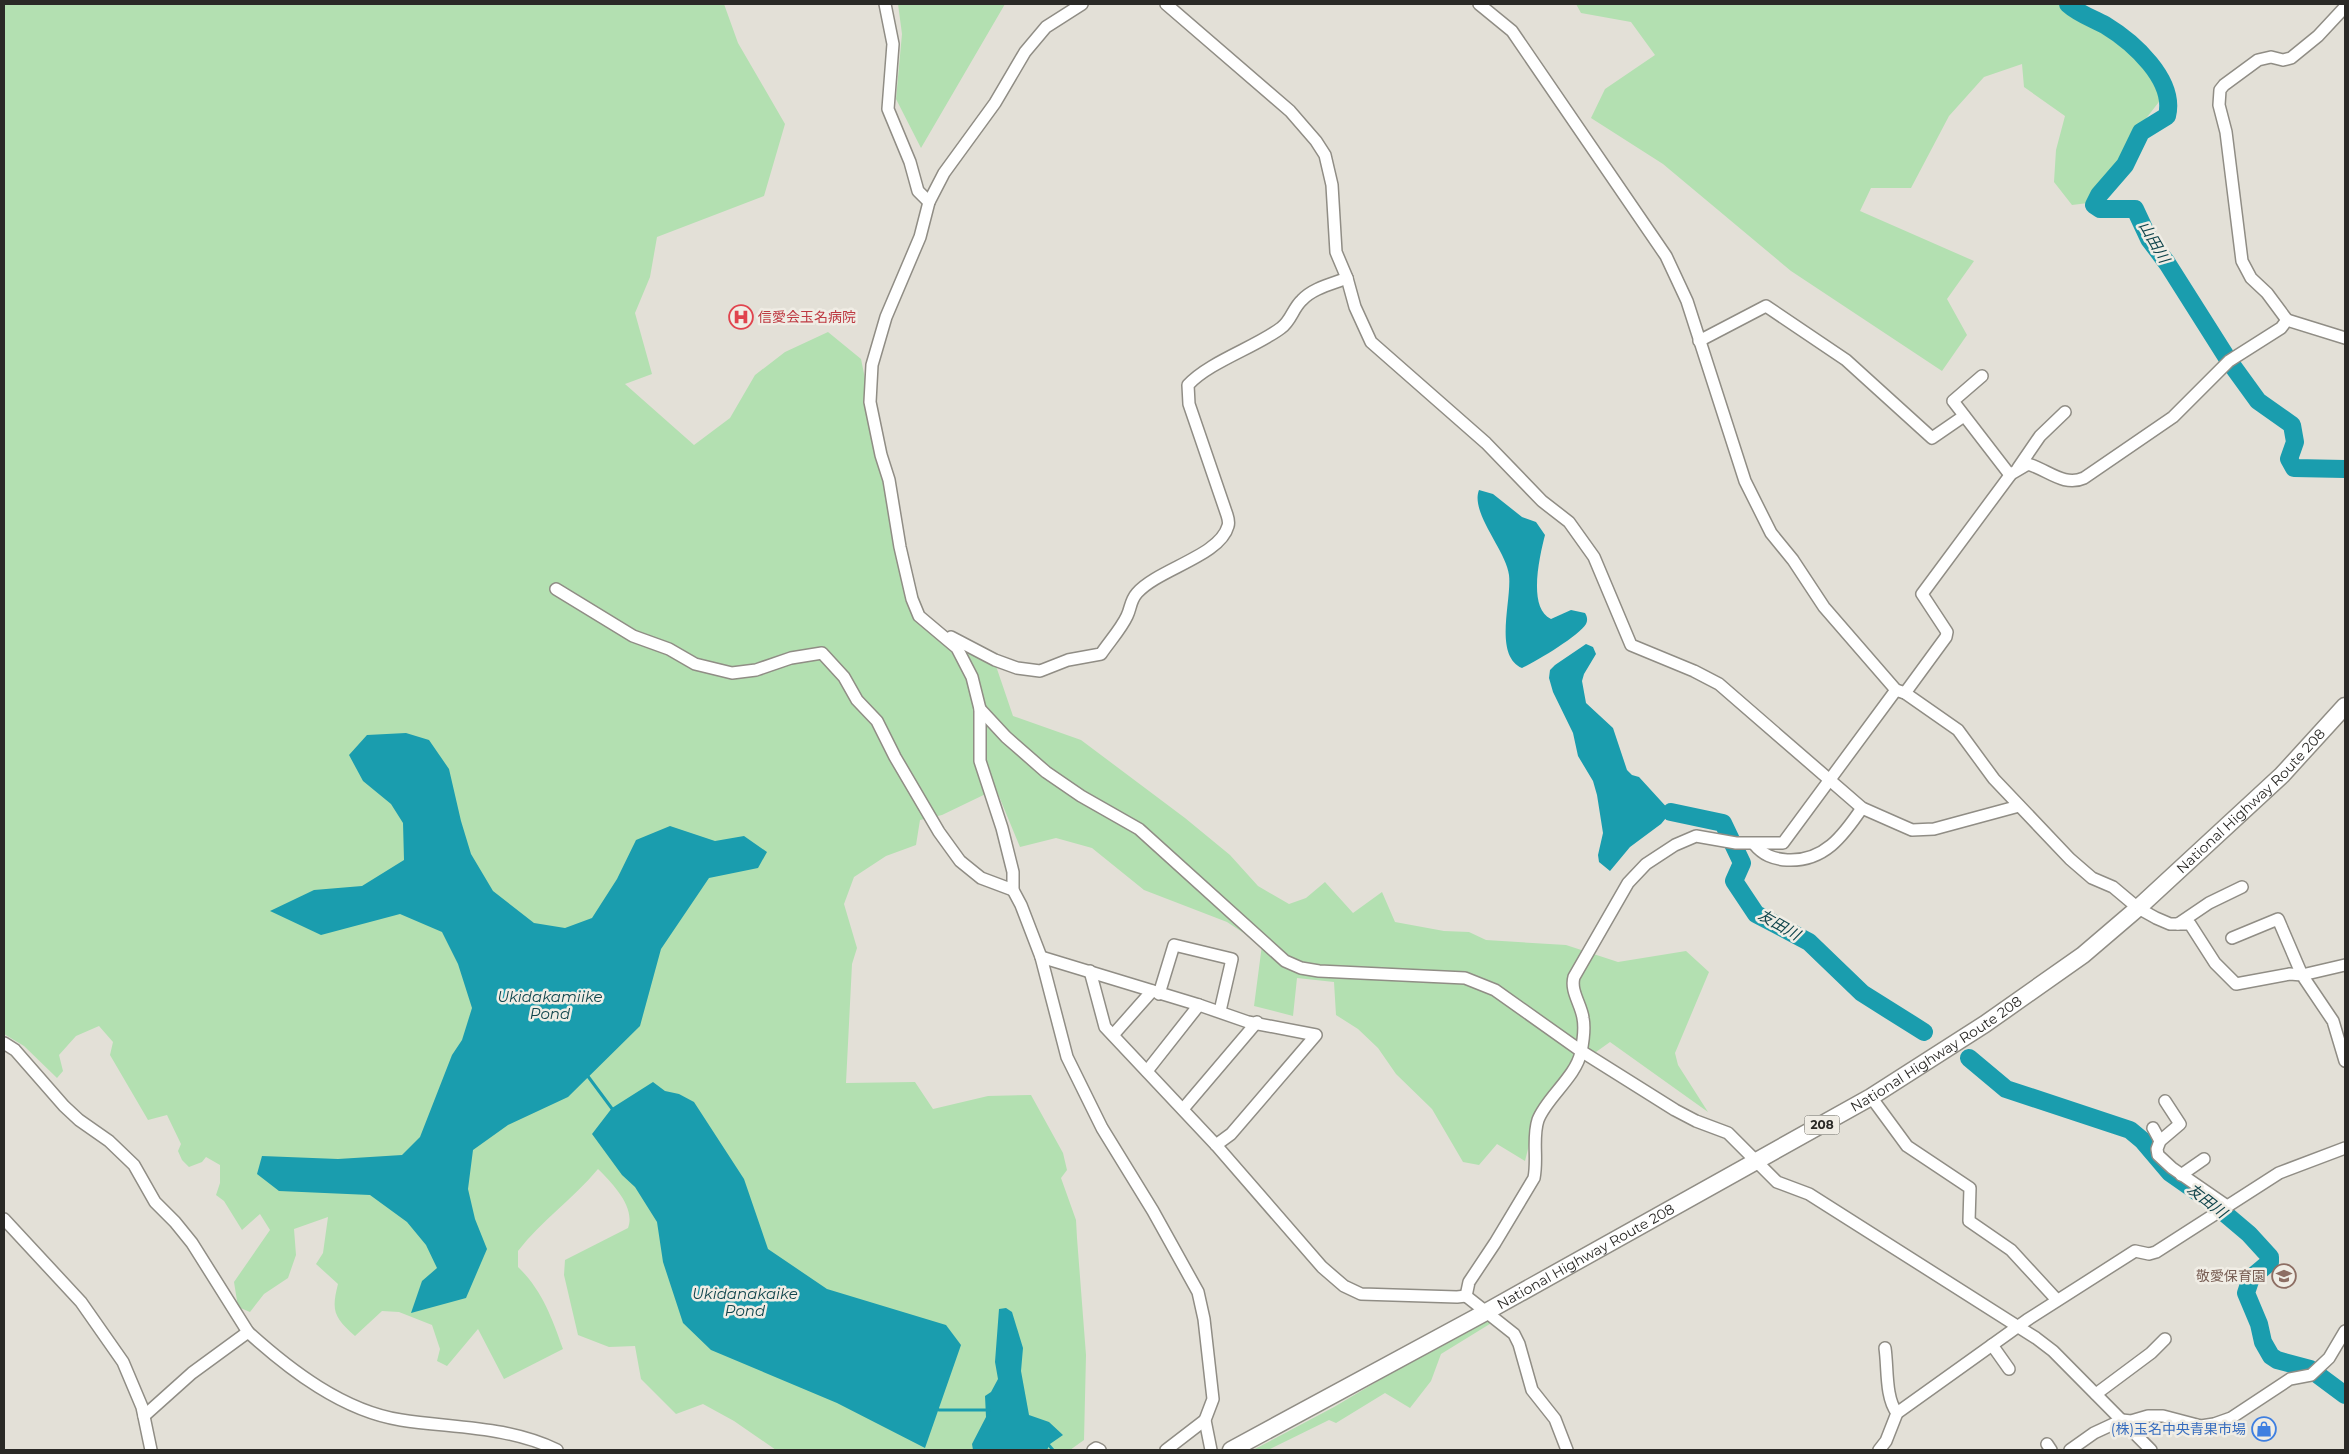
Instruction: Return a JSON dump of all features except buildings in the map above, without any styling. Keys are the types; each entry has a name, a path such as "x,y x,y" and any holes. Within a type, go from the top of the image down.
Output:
{"highway":[{"name":"National Highway Route 208","path":"1232,1450 1486,1312 1871,1097 1984,1024 2076,960 2138,908 2282,775 2345,706"}],"street":[{"path":"885,4 892,44 888,109 910,162 918,191 929,202"},
{"path":"1082,4 1046,27 1025,52 995,103 944,173 929,202 920,237 886,317 872,365 870,402 880,455 893,495 900,548 912,599 919,616 957,648 972,677 980,709 980,761 1004,836 1013,872 1013,890 1021,905 1041,957 1067,1057 1078,1083 1102,1128 1198,1292 1204,1319 1213,1399 1205,1420 1166,1450"},
{"path":"1166,4 1290,111 1316,141 1325,155 1332,185 1336,252 1347,278 1355,306 1371,342 1486,444 1542,501 1569,522 1594,556 1631,646 1694,671 1719,684 1862,808 1912,830 1934,829 2019,806"},
{"path":"1479,4 1512,31 1666,256 1686,301 1745,481 1771,533 1793,560 1824,607 1900,692 1958,730 1979,760 2019,806 2070,859 2092,878 2113,887 2138,908 2170,924 2190,924 2215,963 2236,984 2290,974 2302,975 2345,964"},
{"path":"2345,7 2318,36 2291,58 2283,60 2271,57 2258,60 2224,85 2219,94 2219,104 2226,132 2242,261 2251,278 2268,293 2287,320 2345,338"},
{"path":"931,626 971,648 1017,668 1040,671 1068,660 1101,654 1128,616 1130,602 1138,591 1159,574 1187,563 1216,544 1228,526 1228,515 1189,404 1188,385 1217,365 1282,328 1292,317 1301,300 1318,289 1347,278"},
{"path":"1699,341 1766,306 1846,360 1932,438 1964,416"},
{"path":"2014,471 2028,464 2064,481 2075,482 2084,478 2174,417 2232,359 2281,328 2287,320"},
{"path":"1982,376 1953,401 1964,416 2014,471"},
{"path":"1466,1296 1469,1282 1534,1178 1537,1166 1536,1128 1538,1119 1580,1057 1583,1018 1572,983 1578,969 1628,883 1646,864 1675,845 1696,836 1754,844 1783,843 1829,780 1946,637 1947,632 1922,594 2040,436 2065,412"},
{"path":"556,590 632,636 669,649 695,664 723,671 732,673 756,670 791,658 822,653 844,677 857,700 877,721 895,757 939,832 960,861 981,878 1013,890"},
{"path":"980,709 1000,732 1046,772 1081,796 1139,830 1285,961 1301,968 1319,971 1465,978 1495,990 1581,1051 1696,1122 1728,1133 1777,1182 1809,1194 2053,1351 2151,1450"},
{"path":"1754,844 1762,854 1782,860 1802,861 1816,856 1843,835 1862,808"},
{"path":"2178,924 2214,900 2242,887"},
{"path":"2232,938 2278,919 2302,975 2333,1021 2345,1061"},
{"path":"1113,1035 1156,992 1174,945 1232,959 1220,1011"},
{"path":"1041,957 1220,1011 1248,1022 1257,1022 1316,1035 1231,1134 1216,1145"},
{"path":"1090,971 1105,1027 1216,1145 1322,1267 1344,1286 1361,1294 1466,1296 1514,1334 1519,1344 1532,1390 1556,1419 1567,1450"},
{"path":"1146,1071 1199,1005"},
{"path":"1183,1109 1257,1022"},
{"path":"4,1043 25,1060 74,1116 109,1141 134,1165 155,1202 192,1243 248,1332 302,1375 359,1408 399,1420 520,1435 557,1450"},
{"path":"1871,1097 1907,1146 1970,1188 1969,1222 2011,1250 2057,1300"},
{"path":"2166,1101 2180,1124 2160,1141 2157,1148 2158,1155 2181,1175 2226,1207"},
{"path":"2153,1128 2160,1141"},
{"path":"1879,1450 1886,1441 1897,1413 2057,1300 2135,1251 2148,1254 2156,1252 2279,1173 2345,1148"},
{"path":"2181,1175 2204,1159"},
{"path":"4,1219 81,1302 123,1362 135,1388 144,1416 150,1450"},
{"path":"2070,1450 2094,1432 2122,1420 2131,1421 2148,1416 2163,1416 2201,1426 2214,1424 2243,1411 2290,1379 2314,1372 2329,1358 2345,1331"},
{"path":"144,1416 192,1373 248,1332"},
{"path":"2096,1394 2151,1353 2165,1339"},
{"path":"1992,1345 2009,1369"},
{"path":"1885,1348 1889,1388 1897,1413"},
{"path":"1205,1420 1211,1450"},
{"path":"1093,1450 1096,1448 1100,1450"}],"green space":[{"path":"4,4 724,4 738,43 785,124 764,196 657,237 650,277 635,313 652,374 625,384 694,445 730,418 755,375 785,352 828,332 861,359 900,547 926,617 996,666 1013,716 1081,740 1185,818 1230,855 1258,886 1289,904 1306,898 1325,882 1353,913 1382,892 1395,922 1444,931 1469,932 1486,940 1566,945 1618,962 1686,951 1709,972 1675,1053 1678,1065 1708,1112 1610,1042 1582,1062 1537,1113 1525,1161 1497,1144 1479,1165 1463,1162 1432,1109 1396,1074 1378,1048 1358,1029 1336,1015 1334,982 1297,978 1293,1016 1254,1006 1262,945 1227,922 1144,890 1092,848 1056,838 1020,847 996,789 942,815 920,820 916,845 886,856 854,877 844,904 857,948 852,964 846,1083 915,1082 933,1109 988,1096 1031,1095 1063,1153 1067,1170 1061,1178 1076,1220 1086,1355 1084,1440 1070,1450 776,1450 734,1421 703,1404 676,1414 641,1379 635,1346 609,1347 578,1335 564,1275 565,1260 628,1228 630,1220 626,1204 621,1196 598,1169 518,1251 518,1267 540,1295 563,1349 504,1379 478,1329 447,1366 437,1361 440,1349 432,1325 399,1312 382,1311 355,1336 342,1324 336,1313 335,1301 338,1284 316,1264 323,1253 328,1217 294,1229 296,1255 288,1278 264,1294 250,1312 238,1307 234,1282 270,1230 260,1214 242,1230 224,1201 216,1195 220,1183 220,1165 206,1157 202,1162 189,1167 182,1160 178,1151 181,1144 167,1115 148,1120 110,1055 113,1042 99,1026 76,1036 59,1055 63,1071 57,1078 24,1046 4,1034"},
{"path":"898,4 1005,4 921,148 896,99 902,34"},
{"path":"1576,4 2060,4 2135,56 2156,81 2162,98 2137,130 2121,158 2088,203 2072,205 2054,182 2056,150 2065,116 2024,87 2022,64 1984,77 1949,116 1911,188 1871,188 1860,211 1974,261 1947,299 1967,335 1942,371 1791,271 1663,164 1591,118 1605,89 1655,55 1631,22 1581,13"},
{"path":"1486,1317 1493,1322 1441,1354 1431,1381 1410,1408 1385,1393 1336,1423 1329,1420 1268,1450 1253,1450 1334,1407"}],"water":[{"path":"1479,490 1493,494 1522,517 1536,522 1545,535 1537,580 1539,604 1544,613 1551,619 1571,610 1585,613 1587,617 1586,624 1575,635 1546,655 1522,668 1513,661 1508,652 1506,626 1509,575 1502,554 1479,509"},
{"path":"1586,644 1593,647 1596,654 1582,681 1586,703 1613,728 1627,770 1632,775 1639,777 1671,812 1661,824 1630,847 1610,871 1599,862 1598,855 1603,833 1593,781 1578,756 1573,733 1553,692 1549,678 1550,670 1555,665"},
{"name":"Ukidakamiike Pond","path":"406,733 429,740 449,769 471,854 493,891 534,923 565,928 592,918 617,879 636,840 670,826 715,841 744,836 767,852 758,868 709,878 661,949 640,1026 568,1097 508,1125 473,1150 468,1189 475,1219 487,1249 466,1298 411,1313 422,1281 437,1268 426,1245 407,1222 370,1195 279,1191 257,1174 262,1156 338,1159 402,1155 420,1137 452,1055 462,1040 472,1008 458,964 442,932 400,914 321,935 270,911 314,890 362,886 404,860 403,823 391,804 363,781 349,755 367,735"},
{"name":"Ukidanakaike Pond","path":"653,1082 665,1091 679,1094 694,1102 744,1179 768,1249 827,1289 946,1325 961,1345 925,1448 837,1403 711,1350 683,1323 663,1262 657,1222 635,1187 622,1175 592,1134 612,1108"},
{"path":"1006,1308 1012,1312 1023,1348 1021,1371 1029,1415 1049,1422 1063,1435 1050,1444 1047,1450 973,1450 972,1444 986,1417 985,1396 991,1392 998,1379 995,1362 999,1309"}],"waterway":[{"name":"山田川","path":"2068,4 2105,25 2128,41 2150,63 2159,76 2168,102 2167,116 2141,132 2125,165 2099,195 2094,205 2100,209 2135,209 2149,239 2167,263 2229,361 2258,401 2292,425 2295,442 2289,459 2294,468 2345,469"},
{"name":"友田川","path":"1671,812 1723,823 1742,863 1734,881 1756,914 1809,942 1862,993 1924,1032"},
{"name":"友田川","path":"1969,1058 2006,1089 2130,1130 2142,1140 2170,1173 2210,1201 2249,1234 2270,1257 2270,1262 2251,1278 2246,1293 2259,1324 2263,1342 2271,1356 2277,1360 2310,1369 2345,1395"},
{"path":"587,1075 613,1110"},
{"path":"936,1408 939,1410 989,1410"},
{"path":"1047,1443 1053,1450"}],"place":[{"name":"信愛会玉名病院","path":"741,317"},
{"name":"敬愛保育園","path":"2284,1276"},
{"name":"(株)玉名中央青果市場","path":"2264,1429"}]}
